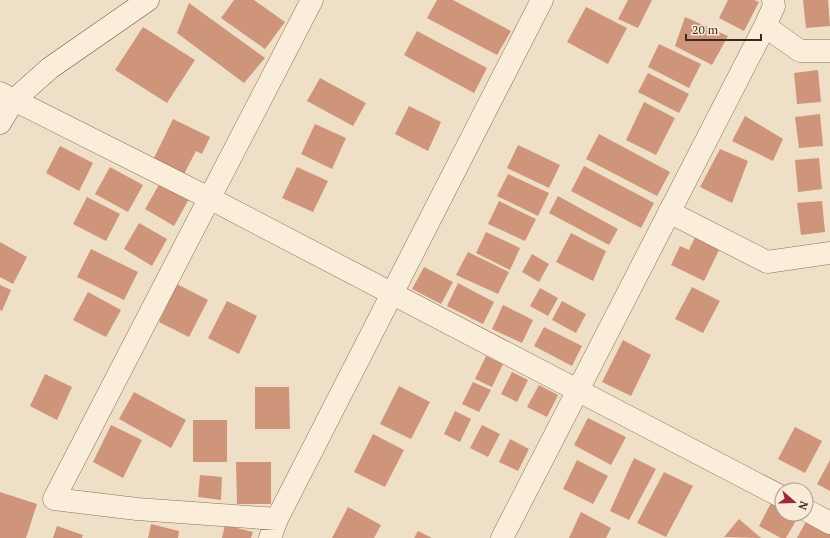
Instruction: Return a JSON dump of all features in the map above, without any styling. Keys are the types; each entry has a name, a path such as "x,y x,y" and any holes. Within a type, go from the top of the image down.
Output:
{"street":[{"path":"0,123 7,97 148,0"},
{"path":"312,0 54,499 137,509 273,529 542,0"},
{"path":"502,538 765,26 774,6 773,0"},
{"path":"765,26 800,51 830,51"},
{"path":"7,97 209,198 774,493"},
{"path":"669,212 767,262 830,253"},
{"path":"814,514 830,523"}],"building":[{"path":"234,0 254,0 285,22 265,49 221,18"},
{"path":"437,0 453,0 511,31 497,55 427,18"},
{"path":"628,0 652,0 638,28 618,19"},
{"path":"728,0 754,0 759,2 744,31 719,18"},
{"path":"803,0 828,0 830,26 806,28"},
{"path":"189,3 265,58 244,83 177,33"},
{"path":"586,7 627,28 608,64 567,42"},
{"path":"685,17 728,36 712,65 675,46"},
{"path":"143,27 195,60 167,103 115,70"},
{"path":"417,31 487,68 474,93 404,55"},
{"path":"659,44 701,64 689,88 648,67"},
{"path":"818,70 821,102 797,104 794,73"},
{"path":"648,73 689,94 679,113 638,92"},
{"path":"320,78 366,103 353,126 307,101"},
{"path":"644,102 675,118 656,155 626,140"},
{"path":"409,106 441,122 428,151 395,134"},
{"path":"820,114 823,146 799,148 795,117"},
{"path":"745,116 783,139 773,161 732,141"},
{"path":"173,119 210,137 202,154 196,151 184,174 153,160"},
{"path":"315,124 346,138 332,169 301,154"},
{"path":"599,134 670,172 657,196 586,159"},
{"path":"518,145 560,165 549,188 507,168"},
{"path":"60,146 93,163 79,191 46,173"},
{"path":"720,149 748,161 732,203 700,187"},
{"path":"819,158 822,189 798,192 795,160"},
{"path":"584,166 654,203 641,228 571,191"},
{"path":"110,167 143,185 128,212 95,194"},
{"path":"297,167 328,181 313,212 282,198"},
{"path":"508,174 549,193 538,216 497,196"},
{"path":"160,183 189,199 174,226 145,209"},
{"path":"558,196 618,229 609,245 549,213"},
{"path":"87,197 120,214 106,241 73,224"},
{"path":"499,201 536,219 525,241 488,224"},
{"path":"822,201 825,232 801,235 797,203"},
{"path":"139,223 167,239 152,266 124,249"},
{"path":"486,232 520,248 510,270 476,253"},
{"path":"571,233 606,251 593,281 556,262"},
{"path":"696,235 721,246 704,281 671,265 680,246 689,250"},
{"path":"0,242 27,257 13,284 0,277"},
{"path":"91,249 138,272 124,300 77,277"},
{"path":"468,252 509,272 498,294 456,275"},
{"path":"532,254 549,264 539,282 522,272"},
{"path":"424,267 453,282 441,304 412,289"},
{"path":"458,283 494,302 483,324 447,306"},
{"path":"177,284 208,300 189,337 159,322"},
{"path":"0,285 11,290 2,311 0,310"},
{"path":"692,287 720,301 703,333 675,319"},
{"path":"540,288 558,298 548,316 530,306"},
{"path":"88,292 121,310 106,337 73,320"},
{"path":"227,301 257,316 239,354 208,338"},
{"path":"562,301 586,314 576,333 552,320"},
{"path":"503,305 533,320 522,343 492,329"},
{"path":"544,327 582,346 572,366 534,346"},
{"path":"623,340 651,355 631,396 602,382"},
{"path":"486,356 503,364 492,387 475,379"},
{"path":"512,372 528,380 517,402 501,394"},
{"path":"45,374 72,387 57,420 30,406"},
{"path":"473,382 491,390 479,412 462,404"},
{"path":"539,385 558,395 547,417 527,407"},
{"path":"399,386 430,402 411,439 380,424"},
{"path":"255,387 289,387 290,429 255,429"},
{"path":"134,392 186,420 171,448 119,419"},
{"path":"455,411 471,419 460,442 444,434"},
{"path":"588,418 626,437 611,465 574,445"},
{"path":"193,420 227,420 227,462 193,462"},
{"path":"111,425 142,440 123,478 93,462"},
{"path":"482,425 500,434 488,457 470,448"},
{"path":"795,427 822,441 805,473 778,459"},
{"path":"373,434 404,450 385,487 354,472"},
{"path":"510,439 529,449 518,471 499,462"},
{"path":"634,458 656,469 629,520 610,511"},
{"path":"577,460 608,476 593,504 563,489"},
{"path":"830,460 830,491 817,484"},
{"path":"236,462 271,462 271,504 237,504"},
{"path":"664,472 693,486 666,537 637,523"},
{"path":"200,475 222,477 221,500 198,497"},
{"path":"0,492 37,504 26,538 0,538"},
{"path":"771,503 774,505 774,522 795,522 786,538 781,538 759,526"},
{"path":"348,507 381,525 374,538 332,538"},
{"path":"581,512 611,528 606,538 569,538"},
{"path":"739,519 761,538 724,537"},
{"path":"806,522 811,522 830,533 830,538 797,538"},
{"path":"151,524 179,531 178,538 148,538"},
{"path":"225,525 253,532 251,538 222,538"},
{"path":"57,526 83,535 82,538 53,538"},
{"path":"418,531 432,538 414,538"}]}
